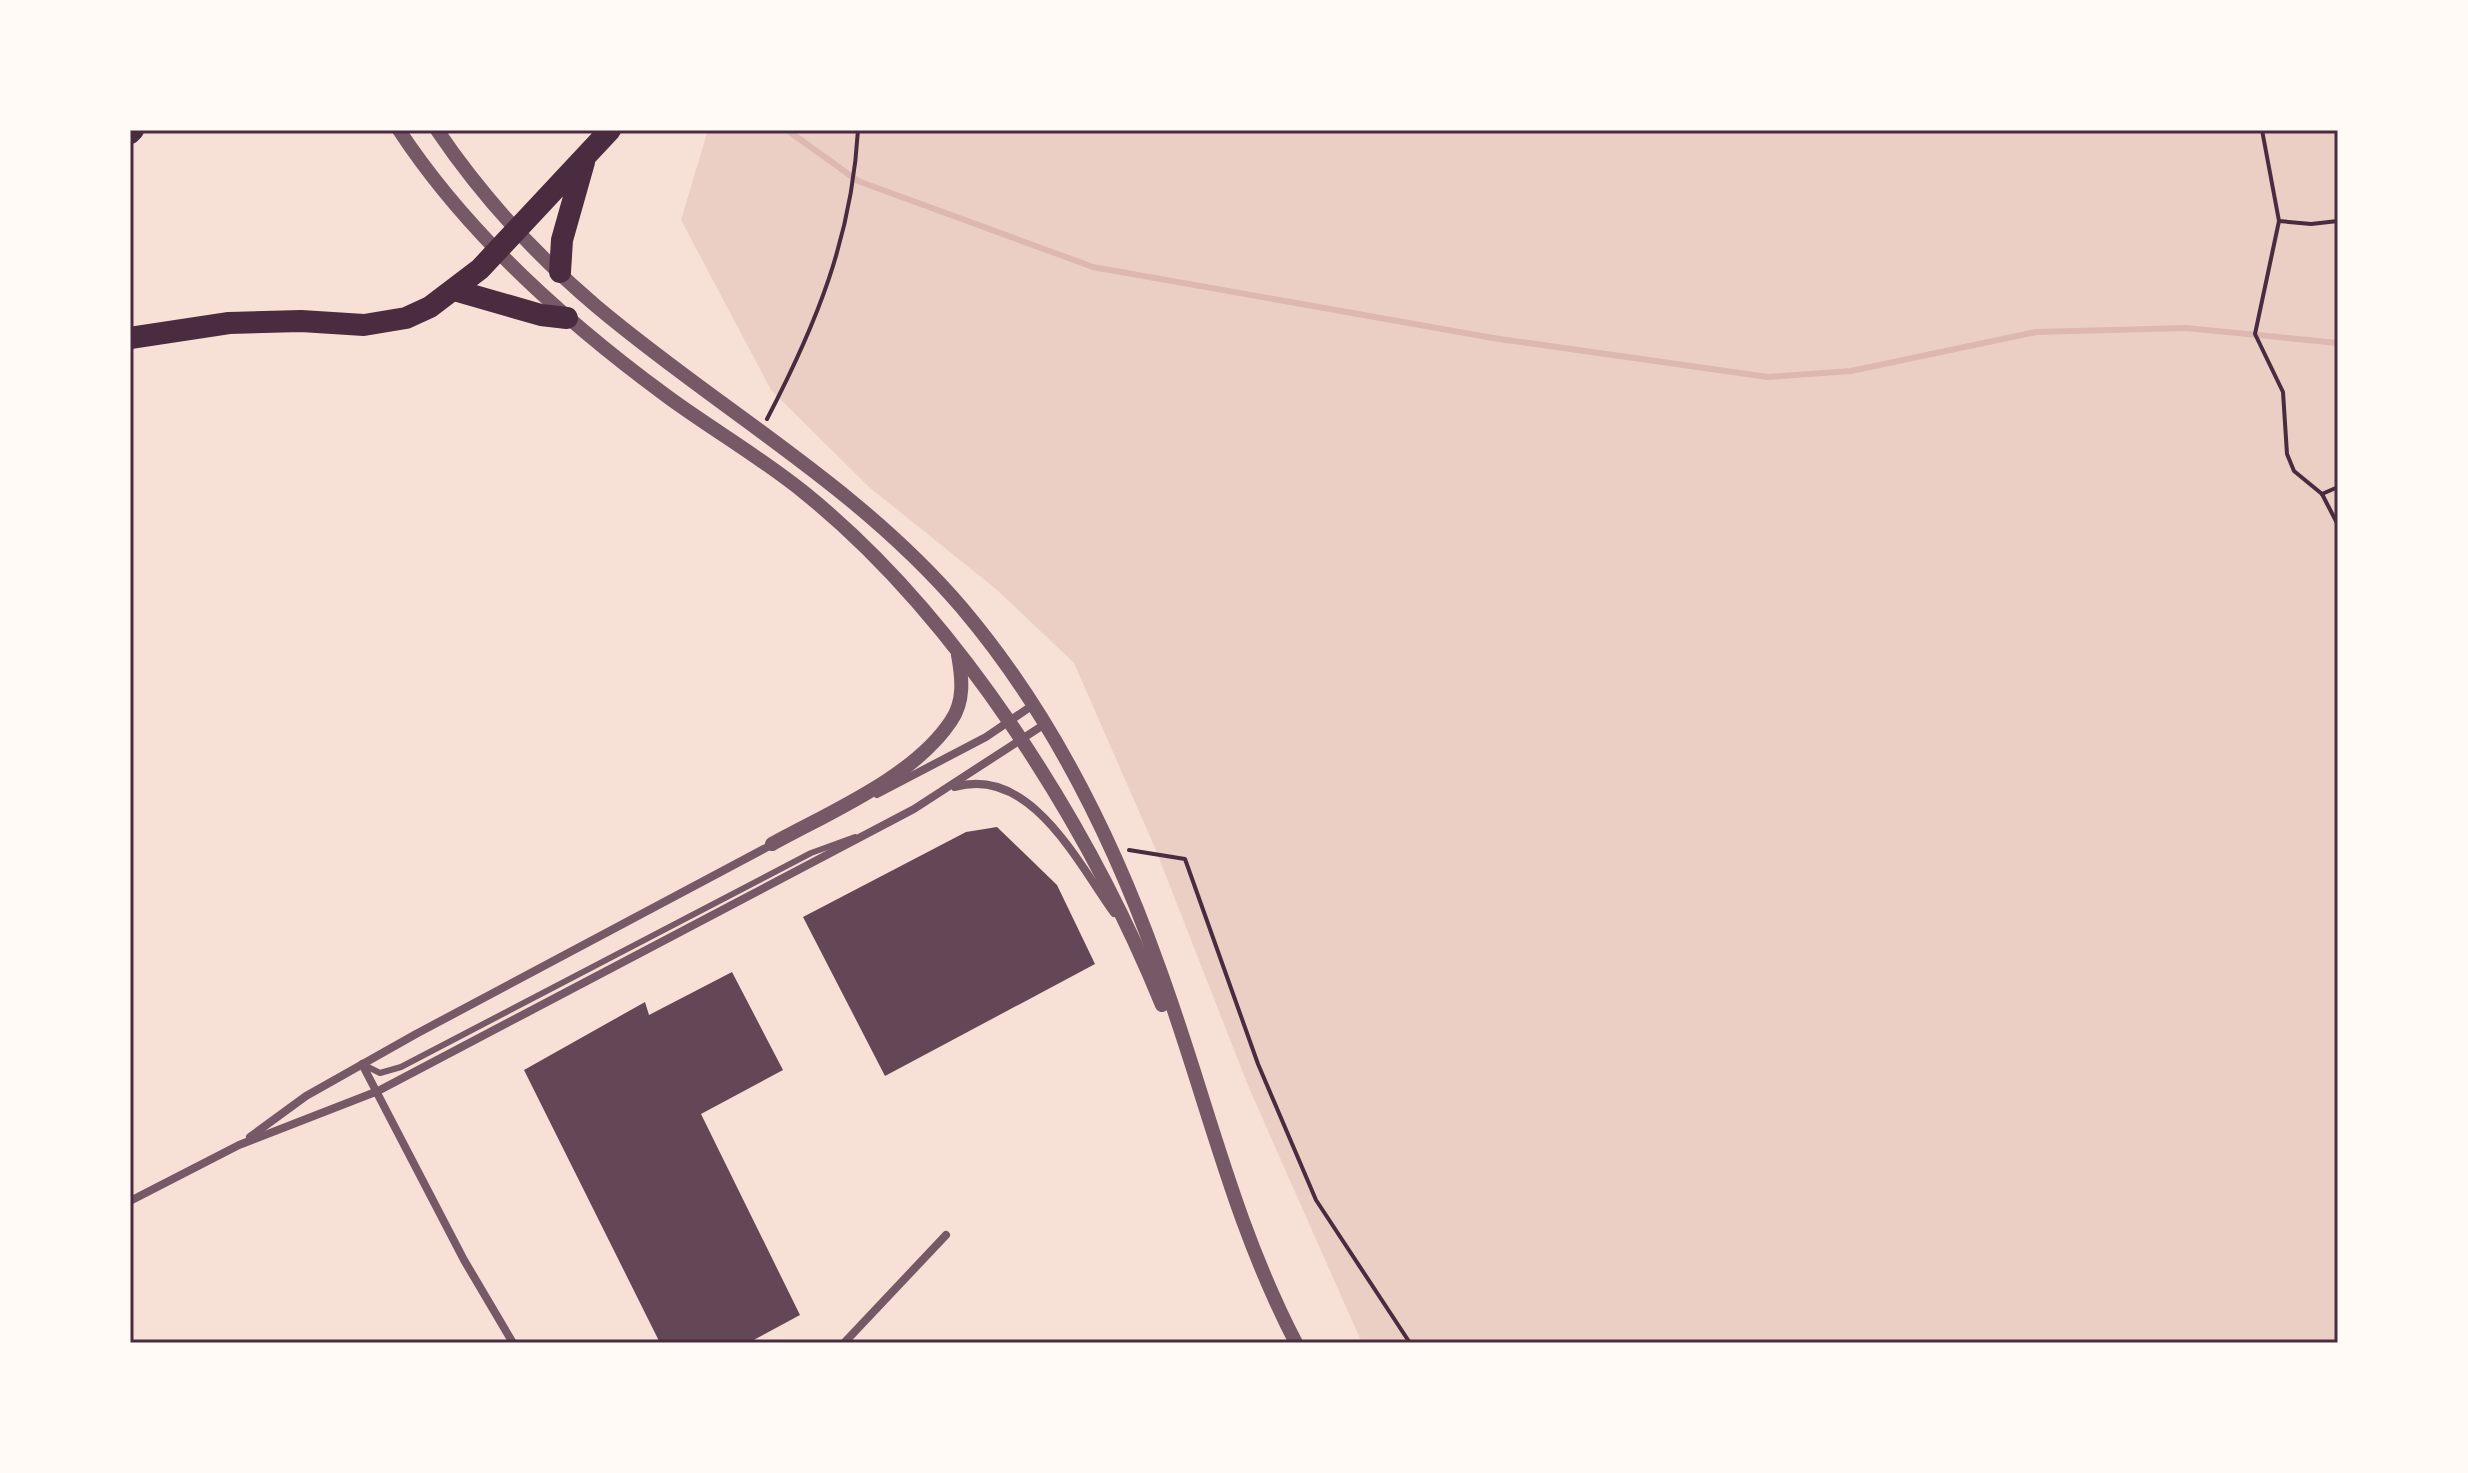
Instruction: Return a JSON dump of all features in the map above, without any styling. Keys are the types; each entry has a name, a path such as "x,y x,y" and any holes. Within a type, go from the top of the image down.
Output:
{"highway":[{"path":"130,338 229,323 386,323 430,307 499,251 610,130"},
{"path":"560,272 562,240 584,161"},
{"path":"454,290 541,315 567,318"}],"street":[{"path":"399,130 499,251 567,318 670,399 805,493 869,552 958,653 1008,723 1104,879 1135,943 1197,1091"},
{"path":"437,130 457,159 517,230 560,272 620,325 761,430 897,538 962,609 1033,705 1076,774 1111,847 1158,964 1243,1225 1270,1292 1296,1343"},
{"path":"239,1145 306,1096 362,1064 772,844 901,771 922,754 952,720 960,700 958,653"},
{"path":"772,844 908,779 1008,723 1033,705"},
{"path":"130,1201 239,1145 378,1091 877,829 946,790 1045,724"},
{"path":"946,790 973,782 992,784 1011,793 1041,815 1135,943"},
{"path":"362,1064 464,1260 512,1343"},
{"path":"844,1343 946,1235"}],"lane":[{"path":"362,1064 380,1073 401,1067 811,853 877,829"}],"path":[{"path":"761,430 806,344 836,267 858,130"},
{"path":"2262,130 2279,221 2255,334 2283,392 2287,454 2294,471 2322,494 2338,525"},
{"path":"2279,221 2311,224 2338,221"},
{"path":"2322,494 2338,487"},
{"path":"1111,847 1185,859 1258,1064 1316,1200 1410,1343"},
{"path":"2338,921 2338,941"}],"shaded area":[{"path":"708,130 2338,130 2338,1343 1362,1343 1249,1088 1155,848 1074,663 996,589 869,487 771,390 681,220"}],"building":[{"path":"997,827 1057,885 1095,964 885,1076 803,917 966,832"},
{"path":"732,972 783,1070 701,1114 800,1315 748,1343 660,1343 524,1070 645,1002 649,1015"}],"waterway":[{"path":"787,130 858,181 1093,267 1493,338 1768,377 1851,371 2036,332 2186,328 2338,343"}]}
